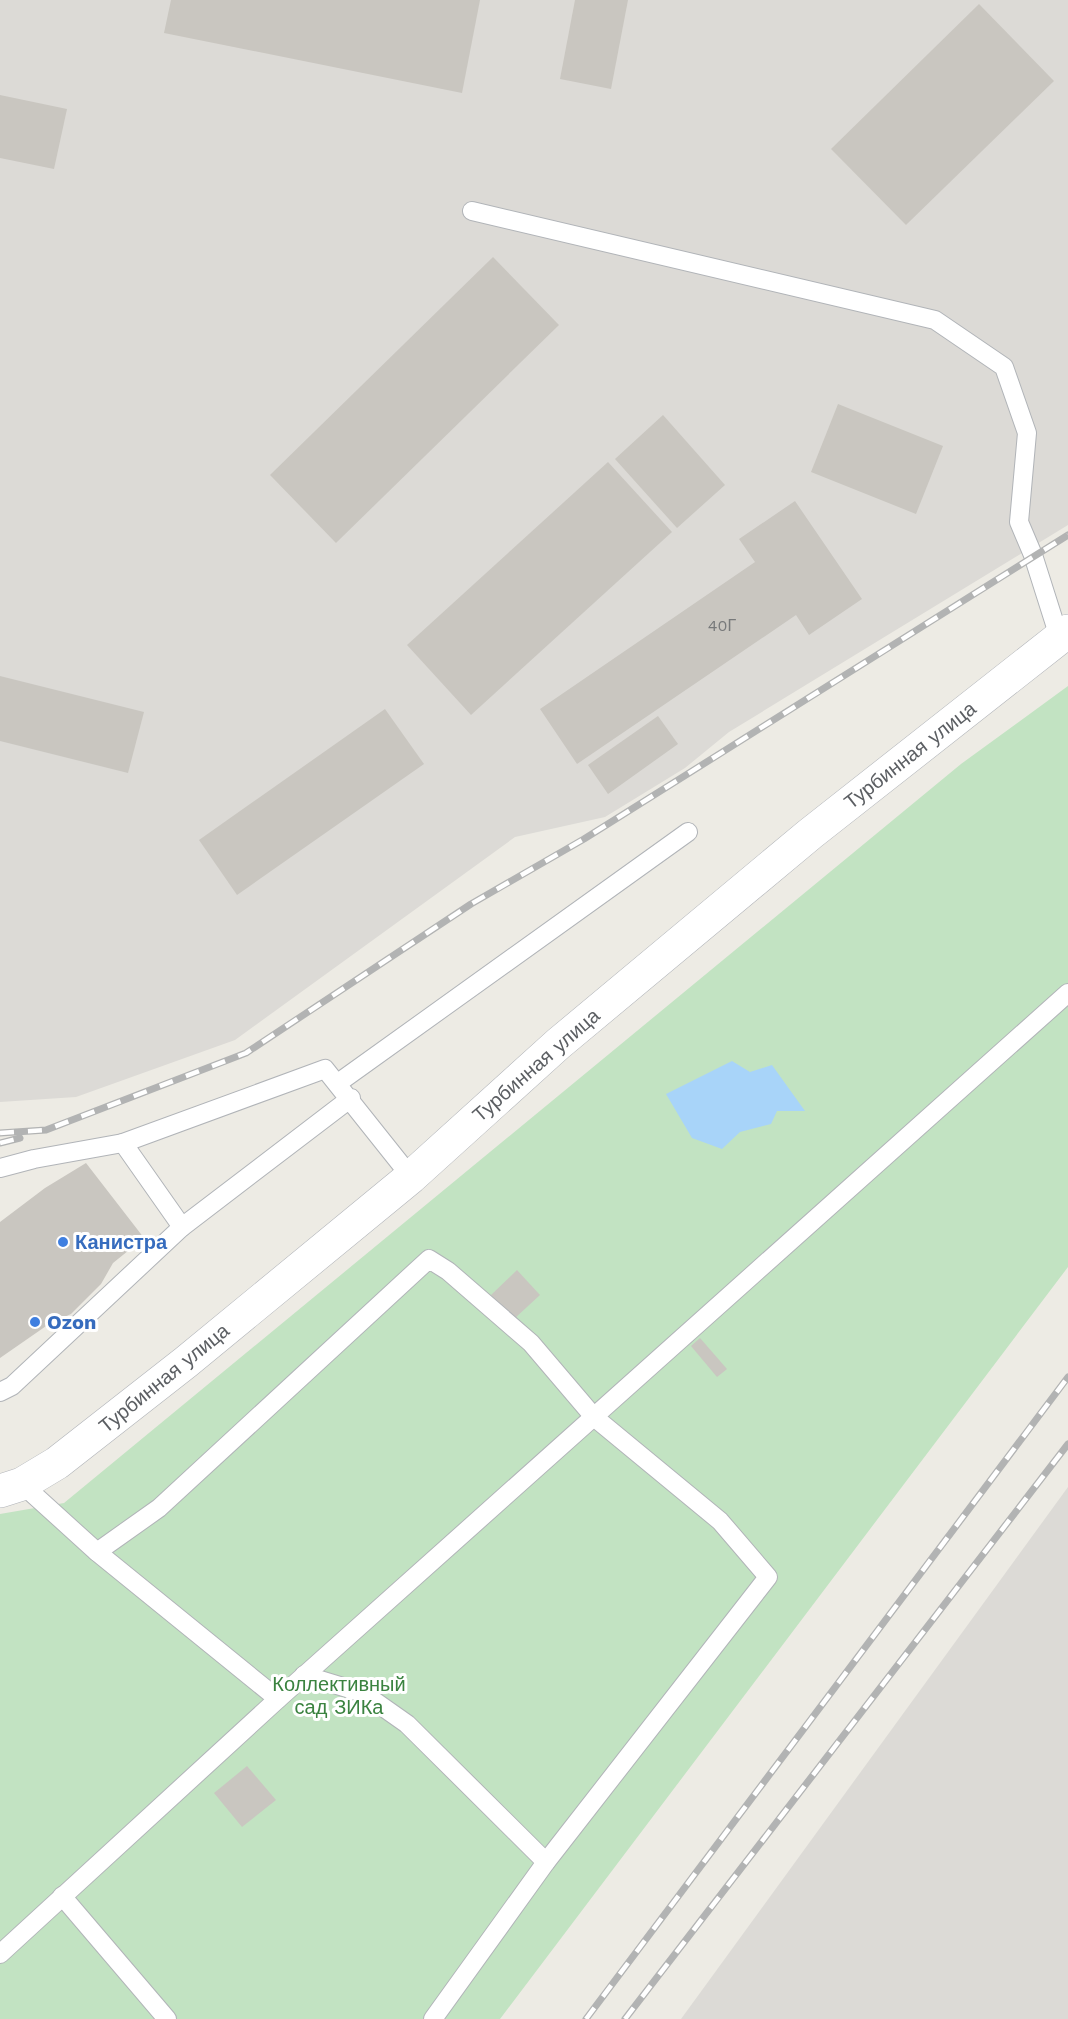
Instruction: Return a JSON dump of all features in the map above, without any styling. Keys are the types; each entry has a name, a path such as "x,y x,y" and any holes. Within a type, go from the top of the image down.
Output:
{"main road":[{"name":"Турбинная улица","path":"11,1487 57,1463 177,1369 411,1177 558,1044 810,834 1064,634"}],"lane":[{"path":"472,211 935,320 1004,367 1027,433 1019,522 1064,634"},
{"path":"338,1083 688,832"},
{"path":"0,1954 304,1675 1068,993"},
{"path":"0,1168 34,1159 123,1143 325,1069 351,1098 411,1177"},
{"path":"0,1392 12,1386 182,1227 351,1098"},
{"path":"123,1143 182,1227"},
{"path":"97,1552 159,1508 429,1259 448,1271 531,1344 594,1417 720,1521 768,1577 546,1862 434,2019"},
{"path":"11,1487 97,1552 278,1699"},
{"path":"304,1675 363,1693 406,1724 546,1862"},
{"path":"62,1896 167,2019"}],"shaded area":[{"path":"0,0 1068,0 1068,525 729,732 685,768 605,817 515,837 235,1040 76,1097 0,1102"},
{"path":"1068,1487 1068,2019 681,2019"}],"green space":[{"name":"Коллективный сад ЗИКа","path":"1068,686 1068,1267 500,2019 0,2019 0,1514 64,1503 961,764"}],"water":[{"path":"732,1061 750,1072 772,1065 805,1111 777,1111 771,1124 740,1132 722,1149 692,1138 666,1094"}],"building":[{"path":"171,0 480,0 462,93 164,33"},
{"path":"575,0 628,0 611,89 560,79"},
{"path":"979,4 1054,81 906,225 831,149"},
{"path":"0,95 67,109 54,169 0,158"},
{"path":"493,257 559,325 336,543 270,475"},
{"path":"838,404 943,446 916,514 811,472"},
{"path":"663,415 725,485 677,528 615,459"},
{"path":"608,462 672,532 471,715 407,645"},
{"path":"795,501 862,599 809,635 796,615 577,764 540,709 755,562 739,539"},
{"path":"0,676 144,712 128,773 0,741"},
{"path":"385,709 424,764 237,895 199,840"},
{"path":"658,716 678,744 608,794 588,765"},
{"path":"86,1163 144,1238 113,1263 101,1284 71,1314 49,1324 0,1358 0,1222 45,1188"},
{"path":"517,1270 540,1295 514,1319 491,1295"},
{"path":"700,1338 727,1369 717,1377 691,1346"},
{"path":"247,1766 276,1800 242,1827 214,1793"}],"railway":[{"path":"0,1133 46,1130 246,1053 471,904 584,839 1068,535"},
{"path":"0,1143 20,1138"},
{"path":"586,2019 1068,1377"},
{"path":"625,2019 1068,1444"}],"place":[{"name":"Канистра","path":"63,1242"},
{"name":"Ozon","path":"35,1322"}]}
